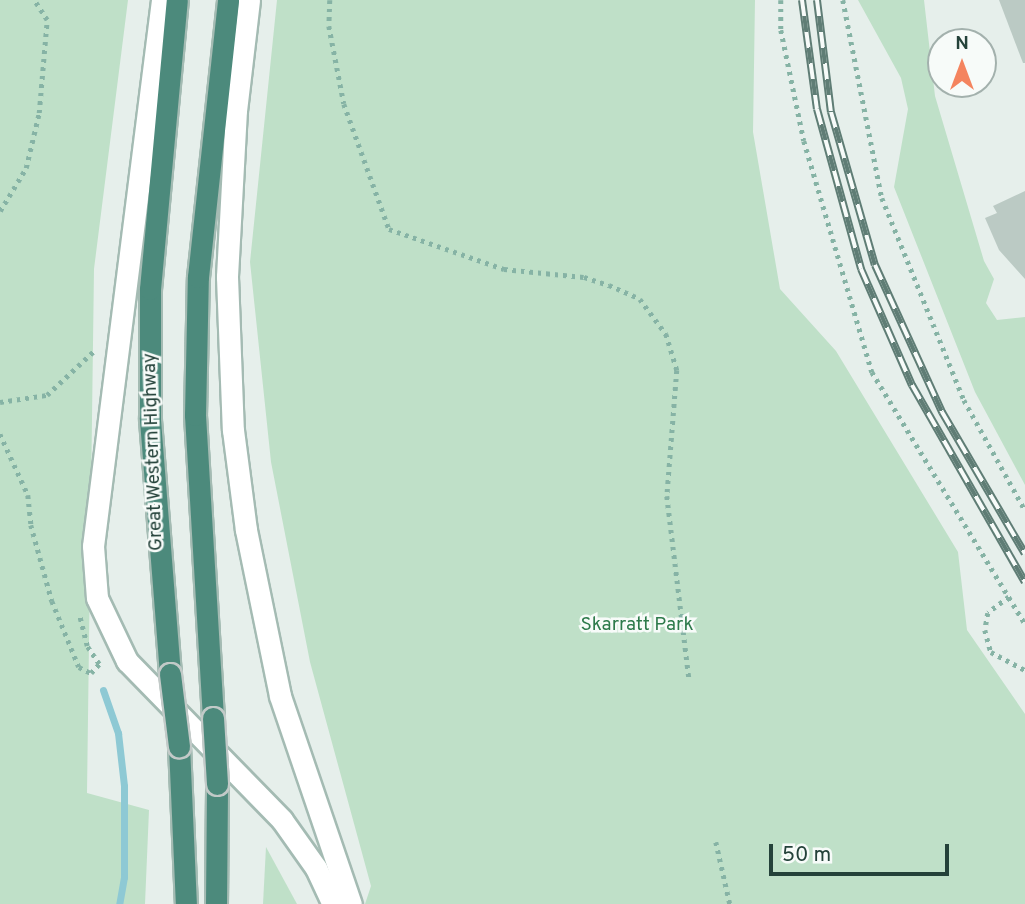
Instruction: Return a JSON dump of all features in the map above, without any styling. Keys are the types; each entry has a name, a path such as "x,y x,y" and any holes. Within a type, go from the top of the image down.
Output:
{"highway":[{"name":"Great Western Highway","path":"177,0 150,289 150,418 170,674 179,746 186,904"},
{"path":"216,904 217,784 195,415 197,291 228,0"}],"main road":[{"path":"162,0 94,538 97,598 127,661 282,820 316,868 333,904"},
{"path":"249,0 236,110 227,277 233,429 246,530 280,696 351,904"}],"path":[{"path":"0,211 26,168 39,113 47,20 34,0"},
{"path":"330,0 329,26 344,104 389,229 504,269 584,277 609,285 640,299 666,334 677,370 667,496 690,679"},
{"path":"781,0 780,30 804,141 872,372 1025,624"},
{"path":"843,0 882,198 964,400 1025,510"},
{"path":"0,402 47,395 102,344"},
{"path":"0,434 28,495 39,558 79,667 91,673 99,664"},
{"path":"1009,597 988,613 985,630 991,652 1025,670"},
{"path":"716,842 730,904"}],"green space":[{"path":"0,0 128,0 94,269 87,793 149,810 145,904 0,904"},
{"name":"Skarratt Park","path":"277,0 755,0 753,132 780,289 836,351 958,552 967,630 1025,714 1025,904 365,904 371,886 310,662 271,462 250,262"},
{"path":"858,0 924,0 927,28 927,98 936,98 984,261 994,279 986,303 997,320 1025,317 1025,485 975,392 894,187 908,109 901,78"},
{"path":"266,847 297,904 263,904"}],"building":[{"path":"999,0 1025,0 1025,63 1023,63"},
{"path":"1025,191 1025,279 999,250 985,218 997,213 993,206"}],"waterway":[{"path":"103,690 118,733 124,786 124,877 119,904"}],"railway":[{"path":"802,0 817,109 861,269 912,385 1025,582"},
{"path":"817,0 831,112 875,265 942,412 1025,554"}]}
